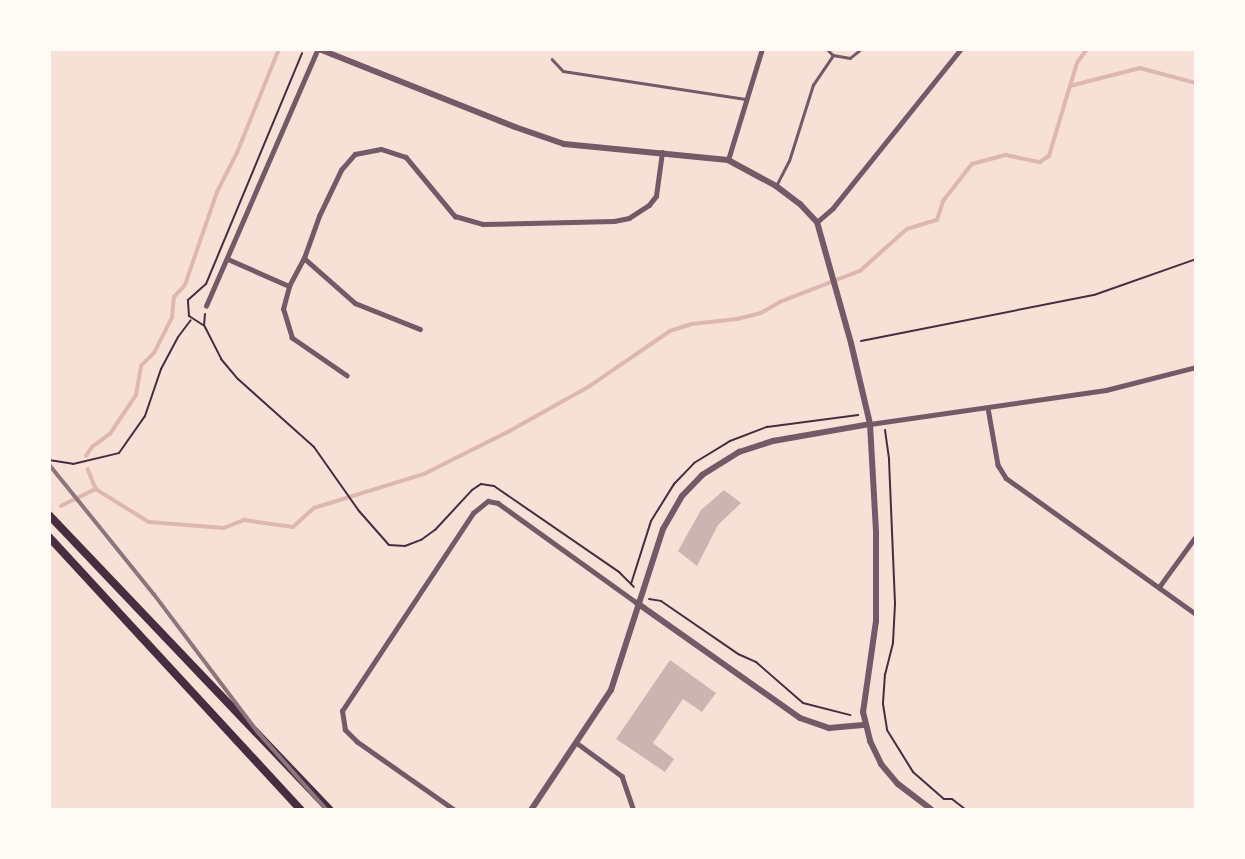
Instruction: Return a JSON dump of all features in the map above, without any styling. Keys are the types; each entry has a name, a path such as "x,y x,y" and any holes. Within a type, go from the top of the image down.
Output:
{"main road":[{"path":"49,515 330,810"},
{"path":"49,537 301,810"}],"street":[{"path":"206,306 319,49 540,137 587,147 728,160 776,187 800,204 817,222 837,289 870,424 876,533 876,621 863,709 866,725 873,749 890,776 932,810"},
{"path":"728,160 762,49"},
{"path":"817,222 833,208 961,49"},
{"path":"347,376 292,338 283,309 289,286 304,258 341,170 349,159 363,151 382,149 405,157 455,216 483,225 614,221 629,218 649,205 656,196 662,152"},
{"path":"304,258 355,303 420,330"},
{"path":"228,259 289,286"},
{"path":"531,810 611,690 637,603 667,520 682,496 702,475 726,458 751,447 870,424 1106,390 1196,367"},
{"path":"988,408 996,456 1003,474 1196,614"},
{"path":"454,810 356,742 342,721 345,702 473,513 488,501 498,503 512,512 800,718 830,728 866,725"},
{"path":"1159,587 1196,536"},
{"path":"577,743 622,776 634,810"}],"lane":[{"path":"827,49 833,55 850,58 861,49"},
{"path":"776,187 789,161 813,85 833,55"},
{"path":"552,59 563,71 747,99"}],"path":[{"path":"204,325 192,319 187,308 190,297 206,284 302,53"},
{"path":"864,341 1094,295 1196,259"},
{"path":"206,306 204,325 221,359 323,458 359,511 389,545 405,546 429,535 472,490 481,484 494,486 600,558 634,587"},
{"path":"49,460 73,464 119,453 145,416 161,369 178,337 192,319"},
{"path":"885,433 889,460 895,604 893,643 885,674 883,704 887,730 913,772 944,799 952,799 966,810"},
{"path":"649,600 661,601 738,654 756,662 803,703 850,715"}],"building":[{"path":"724,490 741,503 718,525 697,566 678,551 701,510"},
{"path":"670,660 716,693 702,712 683,699 653,743 674,759 665,772 616,739"}],"waterway":[{"path":"86,456 92,447 110,434 136,395 141,366 154,353 172,318 174,297 185,285 217,192 237,153 279,49"},
{"path":"1070,86 1077,63 1087,49"},
{"path":"61,506 96,489 149,522 224,528 244,520 293,527 314,508 424,474 508,432 590,386 670,331 692,324 737,319 761,313 780,302 860,271 907,229 937,220 943,201 972,164 1006,155 1040,162 1049,156 1070,86 1140,68 1196,83"},
{"path":"88,469 96,489"}],"railway":[{"path":"49,464 154,594 258,732 327,810"}]}
